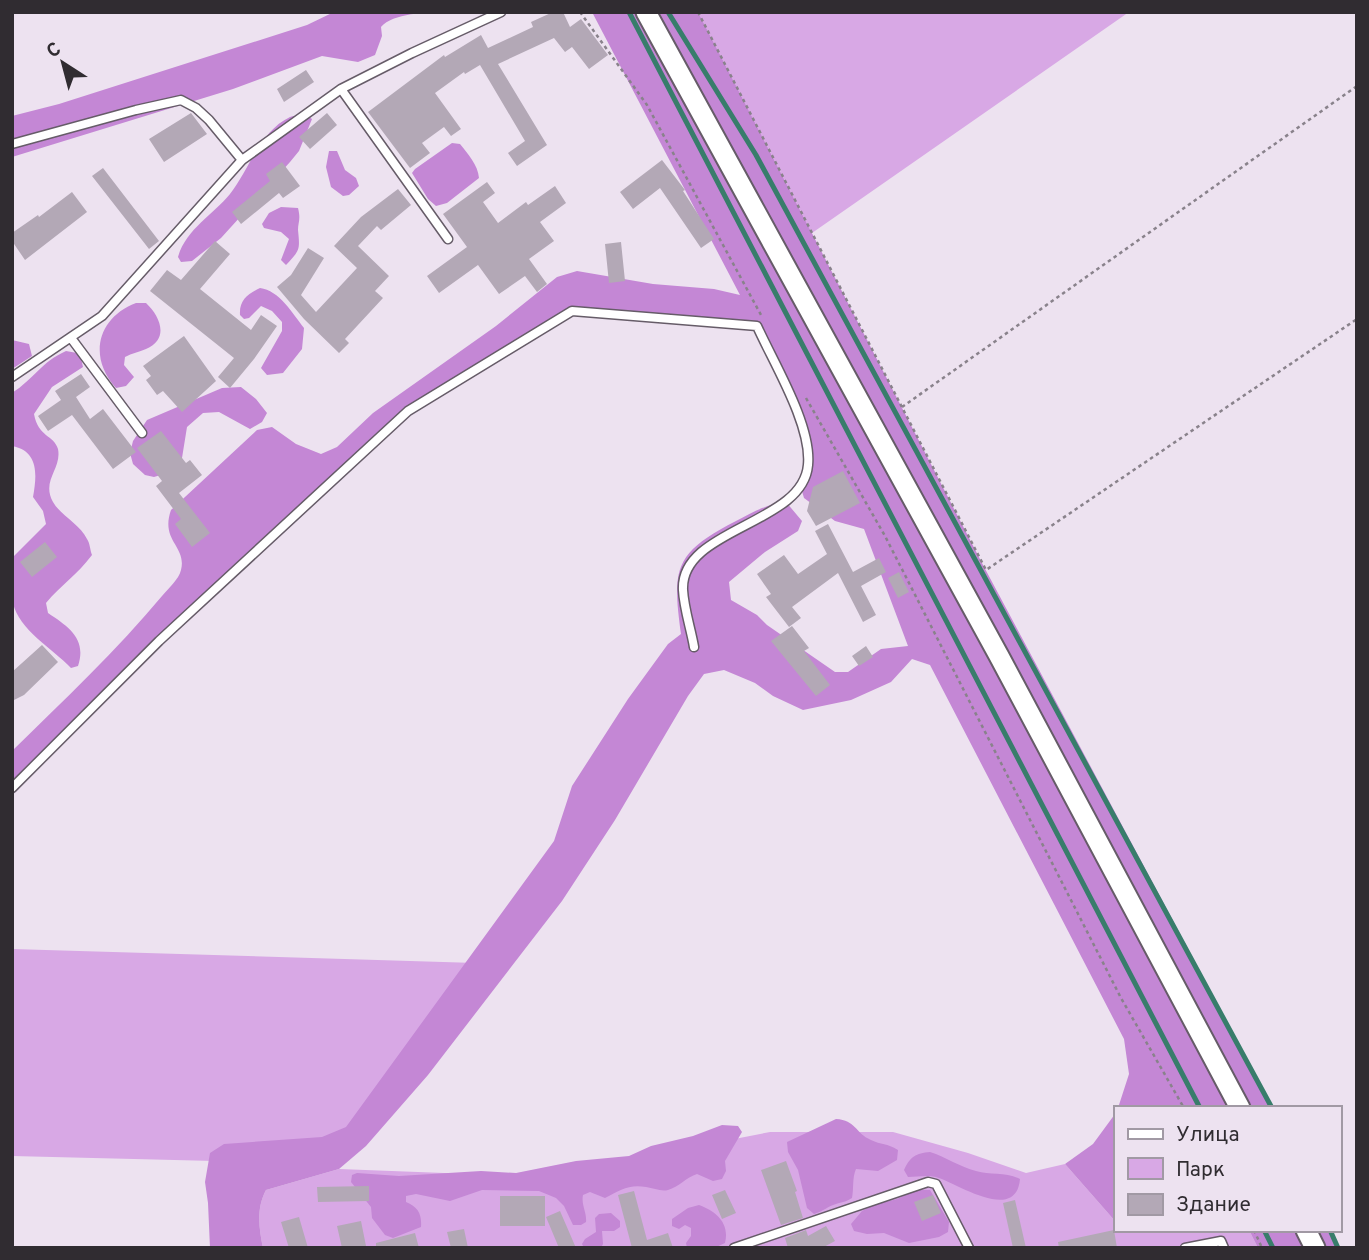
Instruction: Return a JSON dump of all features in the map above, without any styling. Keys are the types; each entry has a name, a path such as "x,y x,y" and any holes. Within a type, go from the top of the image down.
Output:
{"street":[{"path":"646,12 999,656 1239,1106"},
{"path":"1307,1232 1315,1248"}],"lane":[{"path":"12,377 102,316 243,160 341,89 501,12"},
{"path":"341,89 448,239"},
{"path":"12,144 181,100 203,114 243,160"},
{"path":"12,788 159,641 408,411 572,311 757,326 804,429 808,465 801,488 786,502 713,542 691,563 682,588 694,648"},
{"path":"71,338 142,433"},
{"path":"734,1248 928,1182 936,1184 969,1248"},
{"path":"1185,1248 1221,1241 1224,1248"}],"path":[{"path":"580,12 647,104 764,320"},
{"path":"698,12 986,570 1357,318"},
{"path":"902,407 1357,86"},
{"path":"803,392 885,536 1121,998 1183,1106"},
{"path":"1255,1232 1262,1248"}],"green space":[{"path":"698,12 1129,12 812,233"},
{"path":"12,949 476,963 346,1141 215,1161 12,1156"},
{"path":"770,1132 893,1132 1026,1173 1065,1164 1114,1220 1114,1232 1250,1232 1258,1248 263,1248 260,1211 266,1190 339,1169 520,1176 647,1156"}],"shaded area":[{"path":"334,12 479,12 427,13 400,17 381,27 382,36 375,55 358,62 322,56 233,89 12,157 12,116 59,104 307,25"},
{"path":"592,12 698,12 983,565 1272,1106 1119,1106 1129,1074 1124,1039 930,665 912,659 891,682 851,700 803,710 773,696 755,683 724,670 704,674 562,901 428,1075 366,1146 339,1169 266,1190 260,1211 263,1248 210,1248 205,1182 210,1153 224,1144 322,1137 346,1127 554,841 572,786 628,699 668,644 681,634 678,578 689,553 715,532 754,512 786,502 802,521 798,531 765,552 729,582 731,600 757,615 767,625 835,672 848,672 881,649 908,646 864,529 835,521 804,498 801,488 808,465 804,429 756,326 572,311 408,411 162,644 12,793 12,751 108,655 173,584 181,570 182,562 169,529 171,510 257,430 272,427 296,444 321,454 337,447 373,413 496,326 557,277 577,271 653,284 714,289 740,295"},
{"path":"306,115 312,119 299,151 290,162 221,238 192,261 181,262 178,257 187,238 230,194 263,141 280,123 293,116"},
{"path":"452,143 460,144 475,164 479,178 447,203 436,206 428,199 412,173"},
{"path":"329,151 337,151 345,170 356,178 359,186 349,195 343,196 331,187 326,167"},
{"path":"281,207 298,208 299,215 298,249 286,265 281,260 289,239 281,232 264,228 262,224 269,213"},
{"path":"260,288 279,298 304,328 302,349 283,373 267,375 261,368 282,331 282,322 272,311 261,306 249,318 244,319 240,315 245,298"},
{"path":"136,303 146,303 151,308 158,321 160,333 153,345 125,357 124,365 134,377 126,386 116,388 102,364 101,340 112,318"},
{"path":"12,340 29,344 32,356 12,369"},
{"path":"66,351 77,353 83,367 52,387 34,414 39,427 58,449 57,463 49,487 53,502 84,534 92,555 46,603 48,613 63,623 78,641 78,666 71,668 22,622 16,613 11,586 12,558 46,524 43,511 33,497 35,473 32,459 21,449 12,446 12,393 50,360"},
{"path":"241,387 256,399 267,413 262,422 250,429 219,412 203,413 187,427 182,458 167,473 154,477 145,475 133,464 130,453 133,441 147,420 222,388"},
{"path":"1114,1115 1114,1220 1065,1164 1093,1144"},
{"path":"836,1119 852,1124 871,1140 898,1150 897,1160 878,1171 856,1169 852,1198 814,1214 807,1208 798,1170 788,1152 787,1142"},
{"path":"722,1125 738,1126 742,1132 725,1161 726,1171 722,1179 713,1181 697,1174 668,1190 635,1186 605,1198 590,1192 583,1195 586,1222 581,1225 573,1225 564,1206 556,1198 539,1191 482,1190 450,1201 416,1194 406,1196 406,1202 418,1212 421,1227 393,1238 385,1235 372,1218 371,1207 351,1182 352,1175 357,1173 399,1176 481,1171 516,1173 576,1161 629,1156 651,1146 693,1136"},
{"path":"930,1152 970,1169 1020,1179 1016,1192 1008,1199 997,1200 936,1177 908,1177 904,1170 911,1159"},
{"path":"917,1190 930,1190 949,1222 948,1232 939,1237 909,1243 884,1233 867,1234 854,1231 851,1224 862,1211"},
{"path":"699,1205 720,1219 725,1229 725,1243 714,1248 687,1248 691,1228 685,1225 679,1229 672,1226 672,1219 688,1208"},
{"path":"611,1213 620,1221 620,1227 614,1231 602,1231 601,1248 584,1248 582,1244 585,1239 596,1232 595,1218 599,1214"},
{"path":"1250,1232 1331,1232 1337,1248 1258,1248"}],"building":[{"path":"553,12 563,12 570,27 581,19 608,55 589,69 572,47 565,52 554,38 498,64 547,145 517,166 508,153 525,141 480,65 465,74 464,72 435,93 461,129 451,136 444,127 422,143 430,153 410,168 368,112 444,55 445,57 481,35 488,48 533,27 531,22"},
{"path":"306,70 314,82 284,102 277,89"},
{"path":"191,113 207,134 164,162 149,139"},
{"path":"327,113 337,125 310,149 299,137"},
{"path":"662,160 685,190 683,191 714,239 701,248 660,188 633,209 620,192"},
{"path":"282,162 300,186 283,198 279,193 241,224 232,212 270,181 266,174"},
{"path":"103,168 159,241 149,249 92,176"},
{"path":"487,182 495,193 483,202 498,223 526,202 528,205 555,186 566,203 540,222 554,241 529,259 547,284 537,292 525,276 499,294 478,265 439,293 427,276 467,247 443,214"},
{"path":"398,189 411,205 381,230 377,226 358,246 389,276 375,291 383,298 345,339 349,343 339,353 304,319 277,287 291,275 308,248 324,258 301,295 316,312 357,268 334,246 361,217"},
{"path":"72,192 87,212 25,260 12,241 12,233"},
{"path":"215,241 230,254 200,289 251,330 261,315 277,326 230,388 218,377 234,358 150,291 167,270 181,280"},
{"path":"621,242 625,281 609,283 605,244"},
{"path":"184,336 216,381 182,412 163,391 157,395 146,380 151,376 143,366"},
{"path":"81,374 90,387 76,397 90,419 103,409 136,452 113,469 72,415 48,431 38,416 61,400 55,391"},
{"path":"161,431 186,463 190,460 202,475 179,493 210,533 192,547 175,524 181,519 156,486 162,481 137,448"},
{"path":"843,471 860,503 816,526 807,511 813,487"},
{"path":"828,524 853,572 879,558 886,572 861,586 876,615 863,622 838,573 792,607 801,618 789,627 766,597 771,594 757,574 784,555 798,574 827,554 815,531"},
{"path":"45,542 57,557 32,577 20,562"},
{"path":"899,572 909,592 898,598 888,578"},
{"path":"792,626 809,648 804,651 830,685 816,696 771,641"},
{"path":"42,645 58,662 24,695 12,701 12,672"},
{"path":"866,646 873,657 859,666 852,656"},
{"path":"786,1161 803,1218 781,1225 761,1170"},
{"path":"369,1186 369,1201 318,1202 317,1187"},
{"path":"725,1190 736,1213 722,1219 712,1195"},
{"path":"634,1191 647,1240 668,1233 673,1248 632,1248 618,1195"},
{"path":"933,1195 941,1213 922,1221 914,1202"},
{"path":"500,1196 545,1196 545,1226 500,1226"},
{"path":"1015,1200 1026,1248 1013,1248 1003,1203"},
{"path":"560,1211 576,1248 559,1248 546,1217"},
{"path":"299,1217 308,1248 289,1248 281,1222"},
{"path":"361,1221 366,1246 342,1248 337,1226"},
{"path":"826,1226 835,1241 822,1248 788,1248 785,1238 806,1230 808,1236"},
{"path":"464,1229 468,1248 451,1248 447,1232"},
{"path":"1114,1230 1117,1248 1059,1248 1058,1242"},
{"path":"415,1233 419,1248 376,1248 376,1243"}],"waterway":[{"path":"629,12 1199,1106"},
{"path":"668,12 756,155 1271,1106"},
{"path":"1265,1232 1273,1248"},
{"path":"1331,1232 1338,1248"}]}
